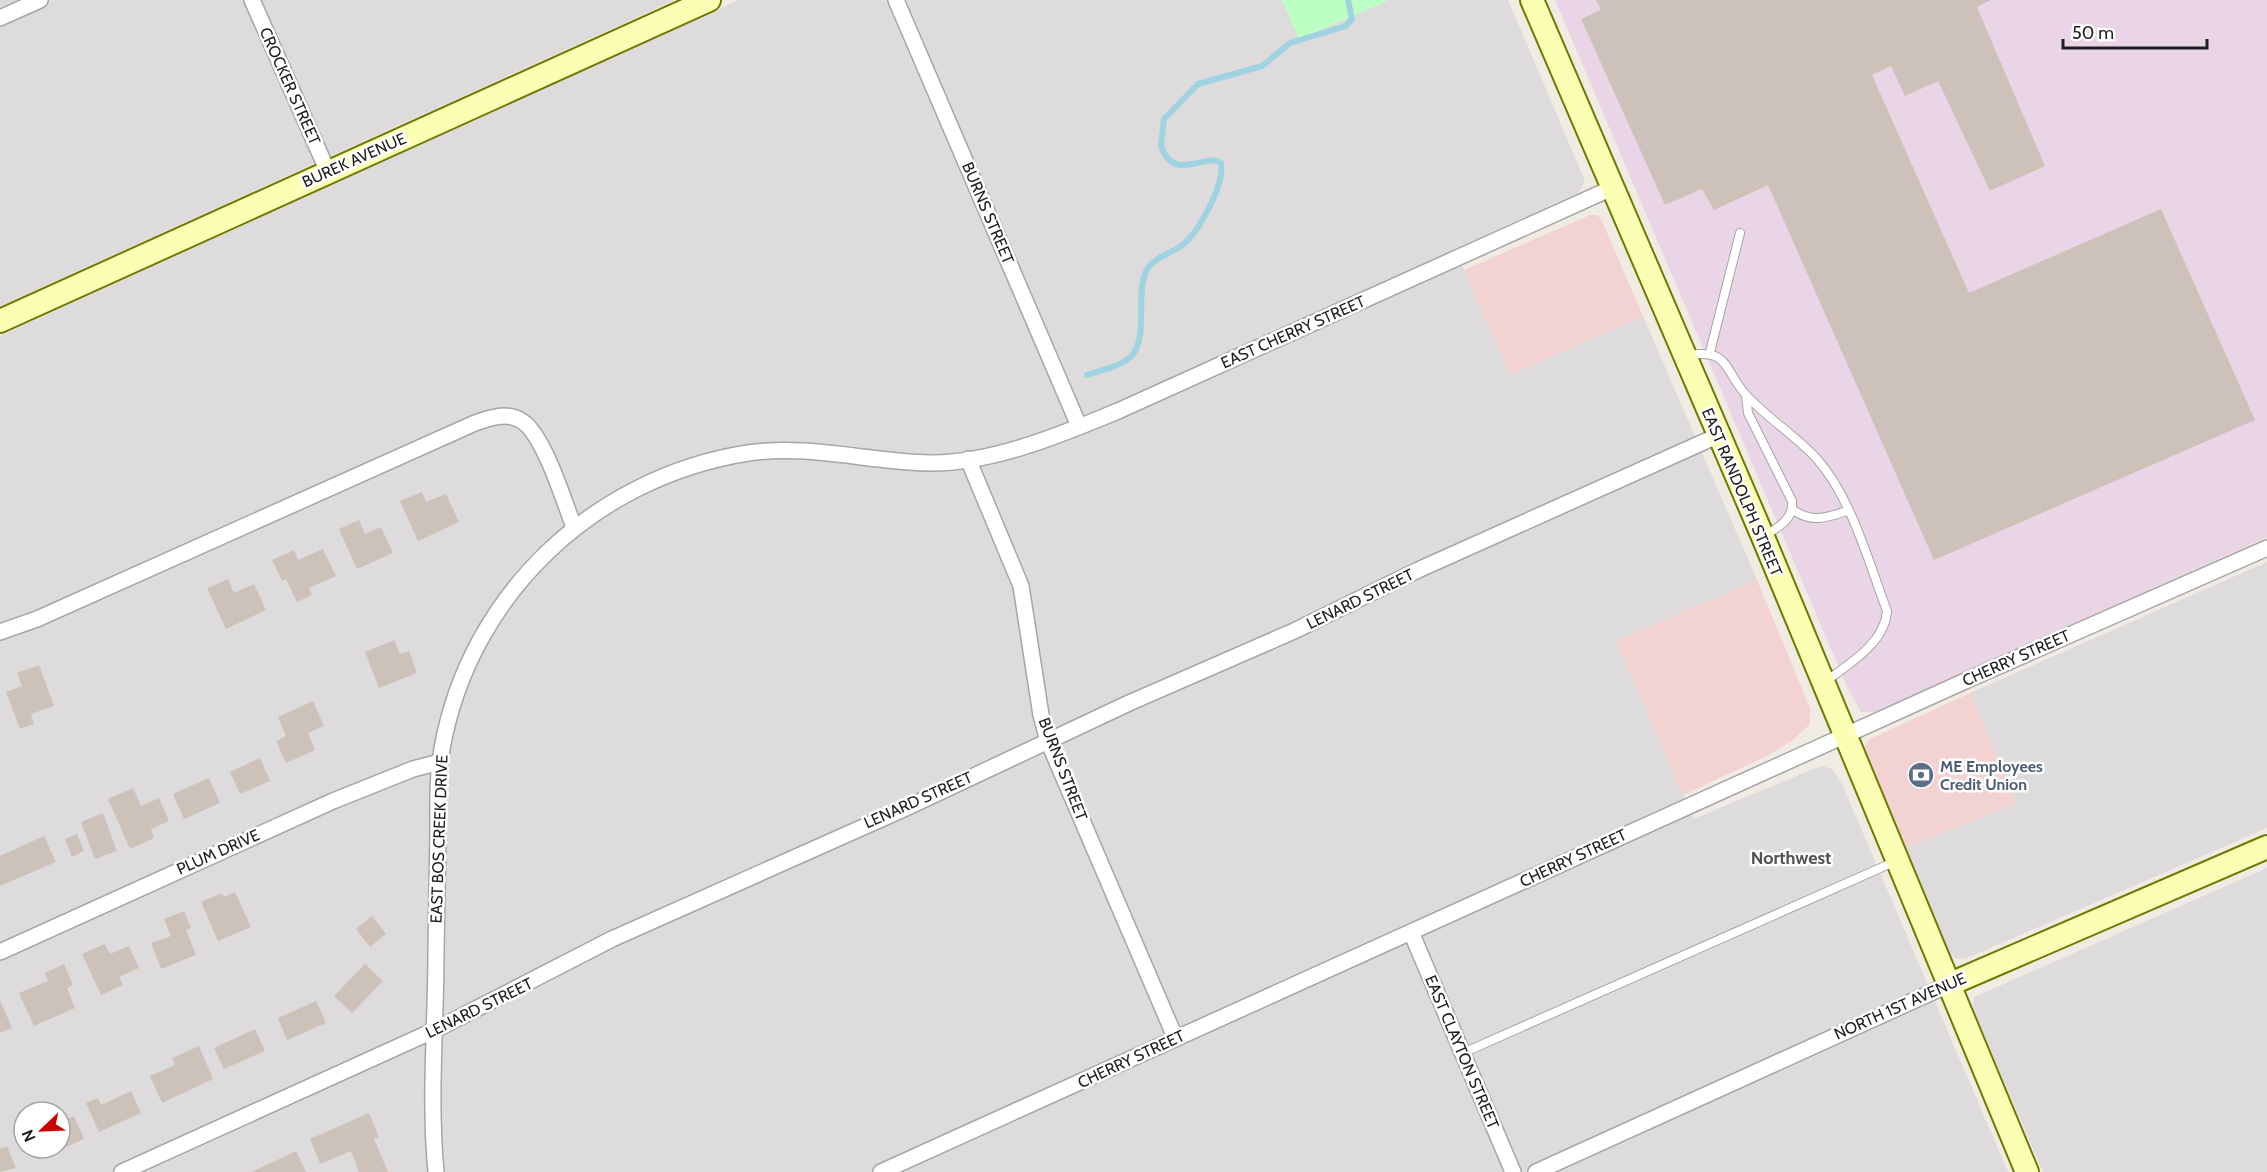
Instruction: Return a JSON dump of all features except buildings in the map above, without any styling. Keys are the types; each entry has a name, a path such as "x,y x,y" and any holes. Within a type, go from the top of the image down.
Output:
{"street":[{"path":"0,18 40,0"},
{"name":"CROCKER STREET","path":"252,0 328,172"},
{"name":"BUREK AVENUE","path":"0,321 709,0"},
{"name":"BURNS STREET","path":"896,0 1079,426"},
{"name":"EAST RANDOLPH STREET","path":"1532,0 1717,436 1763,537 1843,736 2027,1172"},
{"name":"EAST CHERRY STREET","path":"968,459 1021,446 1079,426 1612,189"},
{"path":"0,632 37,619 475,423 494,417 516,418 528,425 538,440 574,526"},
{"name":"LENARD STREET","path":"122,1172 435,1030 612,939 1717,436"},
{"name":"EAST BOS CREEK DRIVE","path":"436,1172 435,1030 440,762 456,696 490,623 523,576 574,526 613,501 657,479 711,461 748,453 801,450 927,463 968,459"},
{"name":"BURNS STREET","path":"968,459 1021,586 1041,715 1048,741 1175,1037"},
{"name":"CHERRY STREET","path":"881,1172 1843,736 2267,548"},
{"name":"PLUM DRIVE","path":"0,952 333,801 412,769 440,762"},
{"name":"NORTH 1ST AVENUE","path":"1536,1172 1948,985 2267,846"},
{"name":"EAST CLAYTON STREET","path":"1411,932 1513,1172"}],"lane":[{"path":"1710,352 1740,233"},
{"path":"1683,356 1710,352 1718,357 1746,395 1817,460 1836,485 1887,612 1886,623 1872,644 1851,663 1822,683"},
{"path":"1746,395 1748,413 1792,501 1793,510 1785,522 1763,537"},
{"path":"1793,510 1803,517 1819,520 1847,511"},
{"path":"1462,1053 1896,861"}],"shaded area":[{"path":"0,0 675,0 0,306"},
{"path":"739,0 1282,0 1299,39 1389,0 1508,0 1585,181 1579,192 1455,249 1510,375 1643,316 1757,580 1617,641 1694,819 1813,769 1822,766 1832,769 1842,784 2008,1172 0,1172 0,336"},
{"path":"1555,0 2267,0 2267,537 1875,712 1861,712 1848,689"},
{"path":"1590,215 1597,215 1601,219 1643,316 1510,375 1464,270"},
{"path":"2267,562 2267,828 1965,959 1955,958 1950,954 1903,849 2017,803 1970,693"},
{"path":"1757,580 1810,708 1810,724 1793,740 1769,755 1683,795 1616,641"},
{"path":"1970,693 2017,803 1903,849 1863,750 1870,739"},
{"path":"2267,868 2267,1172 2043,1172 1973,1009 1974,997"}],"green space":[{"path":"1282,0 1389,0 1299,39"}],"waterway":[{"path":"1087,375 1118,365 1133,354 1140,334 1142,287 1148,268 1156,260 1186,242 1205,216 1216,193 1221,163 1215,161 1181,165 1173,163 1166,157 1161,145 1164,119 1198,84 1262,66 1290,43 1346,26 1352,19 1348,0"}],"place":[{"name":"ME Employees Credit Union","path":"1921,775"}],"district":[{"name":"Northwest","path":"1791,858"}]}
